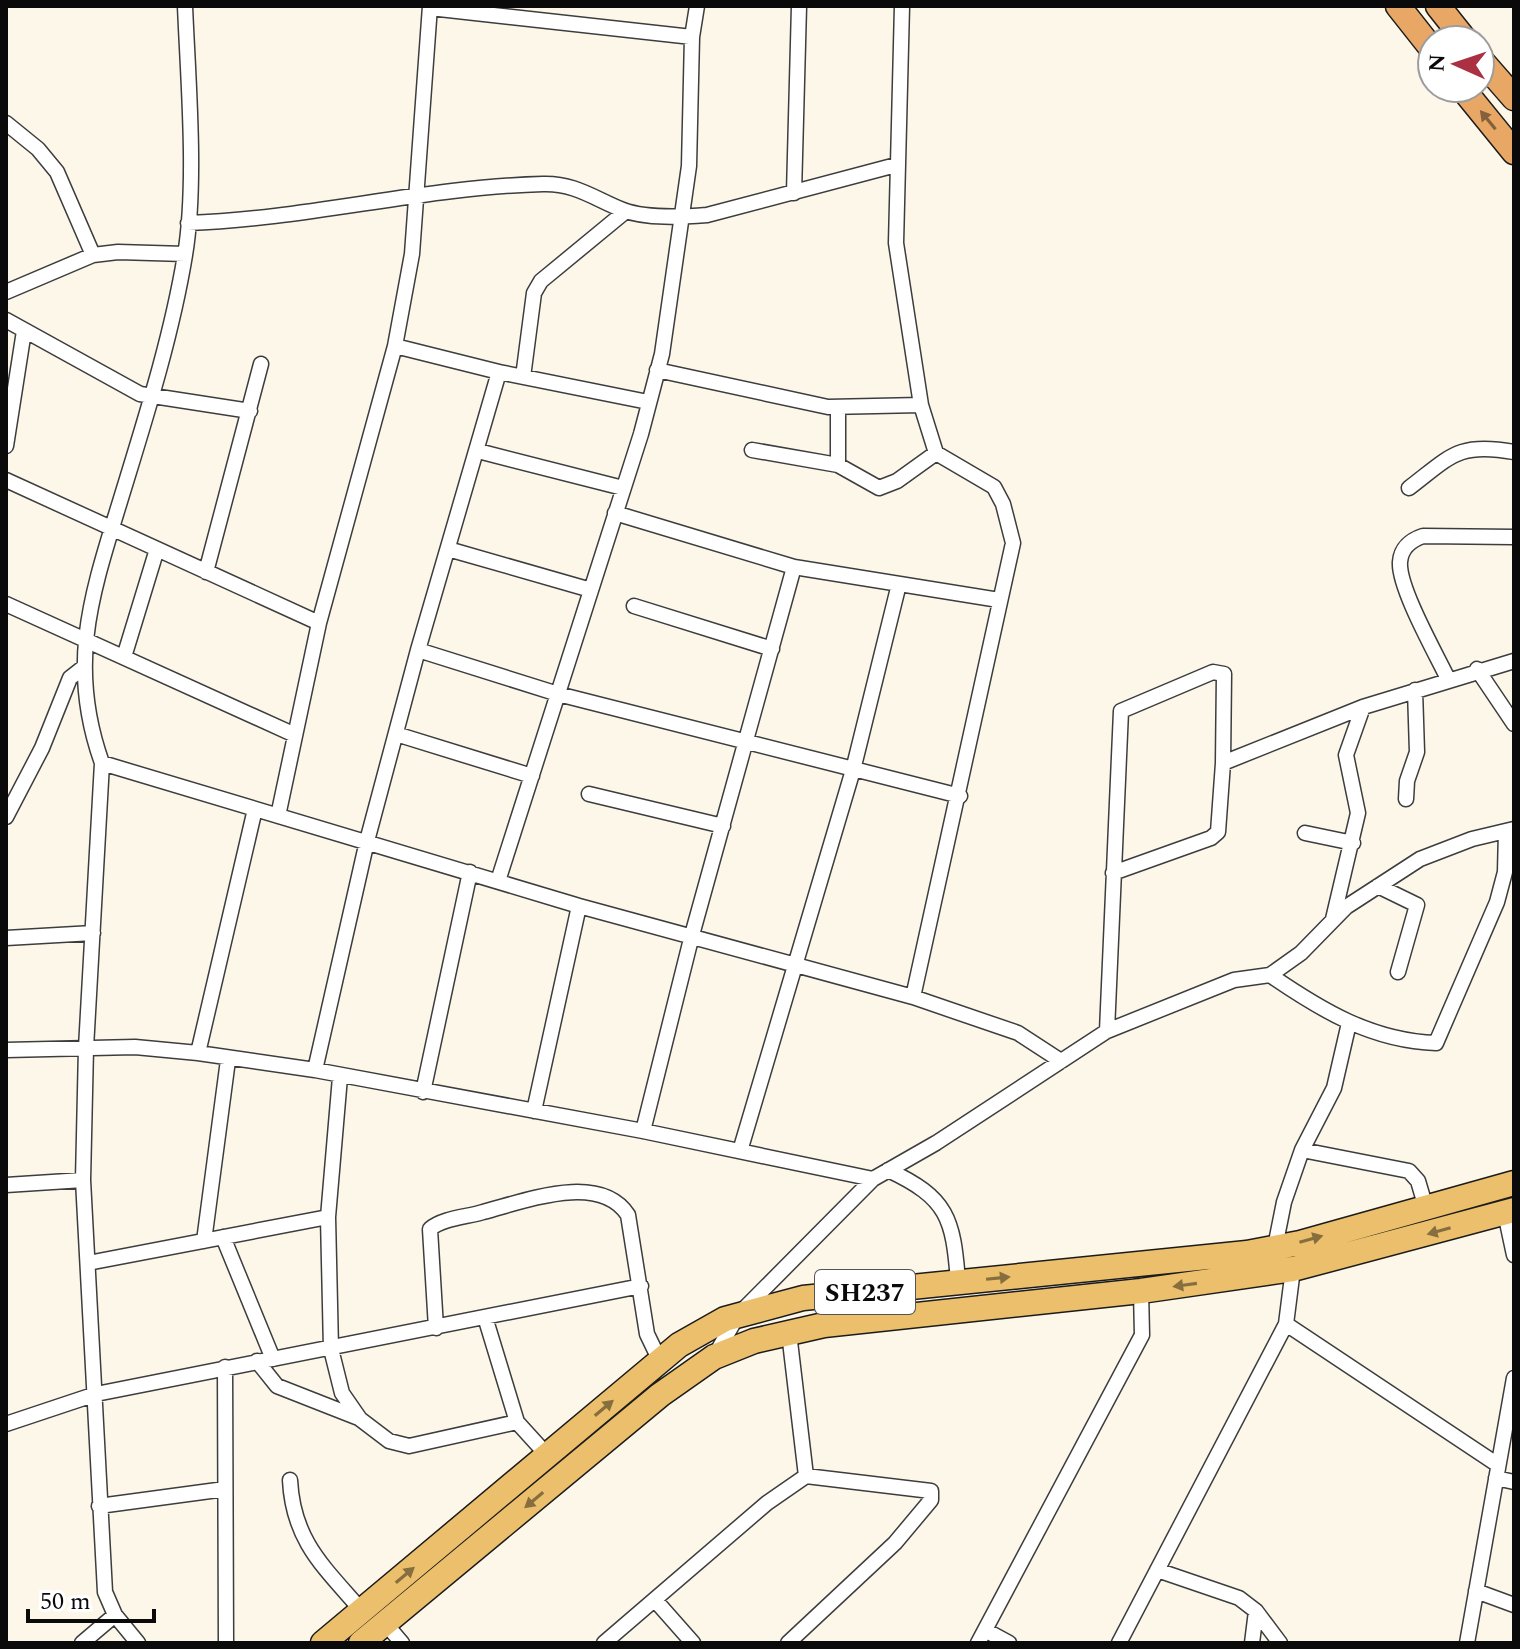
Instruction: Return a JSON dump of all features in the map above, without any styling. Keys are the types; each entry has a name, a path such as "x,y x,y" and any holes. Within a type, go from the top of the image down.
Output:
{"highway":[{"path":"1398,6 1416,29"},
{"path":"1438,6 1452,24"},
{"path":"1496,77 1514,98"},
{"path":"1475,104 1514,152"}],"main road":[{"name":"SH237","path":"323,1643 660,1361 709,1326 803,1298 1275,1247 1514,1183"},
{"name":"SH237","path":"361,1643 660,1395 714,1357 754,1341 824,1325 1141,1291 1293,1269 1509,1212"}],"street":[{"path":"138,1643 115,1615 105,1592 99,1506 96,1394 83,1180 86,1048 102,763 88,718 84,667 97,571 149,397 185,254 188,223 185,6"},
{"path":"498,881 623,488 657,370 684,217 692,114 692,37 697,6"},
{"path":"794,193 799,6"},
{"path":"902,6 896,243 921,405 936,453 947,462 984,478 994,487 1003,504 1013,543 1010,572 999,600 960,796 913,997"},
{"path":"278,816 319,623 395,346 412,254 418,196 430,7 535,13 692,37"},
{"path":"6,123 38,149 57,172 93,255"},
{"path":"188,223 290,216 418,196 553,184 580,188 626,211 684,217 736,209 896,165"},
{"path":"523,377 534,293 541,281 626,211"},
{"path":"6,292 93,255 118,252 185,254"},
{"path":"6,320 149,397 250,411"},
{"path":"6,446 24,331"},
{"path":"395,346 499,372 648,402"},
{"path":"206,572 261,364"},
{"path":"657,370 838,408 921,405"},
{"path":"315,1070 367,841 418,650 499,372"},
{"path":"838,408 838,465"},
{"path":"1409,488 1459,450 1491,448 1514,452"},
{"path":"752,450 838,465 879,488 897,481 936,453"},
{"path":"478,451 623,488"},
{"path":"6,480 319,623"},
{"path":"615,513 794,567 999,600"},
{"path":"1448,679 1402,578 1400,558 1410,542 1423,536 1514,537"},
{"path":"124,657 157,549"},
{"path":"448,549 591,590"},
{"path":"643,1131 692,935 794,567"},
{"path":"740,1151 853,770 899,584"},
{"path":"6,604 295,735"},
{"path":"634,606 772,649"},
{"path":"418,650 558,694 960,796"},
{"path":"1223,763 1363,707 1514,658"},
{"path":"6,817 42,748 70,678 84,667"},
{"path":"1477,669 1514,724"},
{"path":"1107,1031 1113,873 1119,718 1124,708 1213,672 1224,674 1218,832 1211,838 1113,873"},
{"path":"1406,799 1407,781 1417,752 1415,690"},
{"path":"1333,920 1353,843 1357,799 1346,755 1363,707"},
{"path":"396,734 532,776"},
{"path":"102,763 579,906 913,997 1018,1033 1061,1061"},
{"path":"589,794 723,826"},
{"path":"198,1053 255,809"},
{"path":"714,1357 738,1315 873,1179 1107,1031 1234,980 1270,975 1301,953 1333,920 1420,859 1472,839 1510,830 1502,887 1440,1040 1431,1043 1362,1029 1322,1010 1270,975"},
{"path":"1305,833 1353,843"},
{"path":"423,1092 470,872"},
{"path":"1378,886 1417,905 1398,972"},
{"path":"534,1111 579,906"},
{"path":"6,938 93,933"},
{"path":"1275,1247 1284,1202 1302,1150 1334,1088 1349,1023"},
{"path":"6,1050 86,1048 198,1053 228,1060 315,1070 643,1131 873,1179"},
{"path":"204,1241 228,1060"},
{"path":"340,1077 328,1217 331,1349 342,1393 360,1419"},
{"path":"1302,1150 1409,1171 1418,1181 1426,1208"},
{"path":"888,1170 920,1185 945,1212 954,1233 958,1281"},
{"path":"6,1185 83,1180"},
{"path":"436,1328 430,1229 565,1193 594,1194 623,1207 632,1225 647,1334 660,1361"},
{"path":"1509,1212 1514,1255"},
{"path":"88,1263 328,1217"},
{"path":"223,1237 273,1359"},
{"path":"1119,1643 1286,1324 1293,1269"},
{"path":"6,1424 96,1394 641,1286"},
{"path":"1009,1643 981,1637 1142,1335 1141,1291"},
{"path":"485,1317 517,1422 547,1455"},
{"path":"1286,1324 1514,1482"},
{"path":"789,1333 806,1476"},
{"path":"257,1361 277,1386 360,1419 389,1441 417,1447 517,1422"},
{"path":"225,1367 226,1643"},
{"path":"1467,1643 1514,1378"},
{"path":"604,1643 767,1503 806,1476 923,1489 933,1494 895,1543 788,1643"},
{"path":"290,1480 294,1518 304,1541 362,1611"},
{"path":"99,1506 225,1489"},
{"path":"1157,1570 1239,1598 1256,1611 1280,1643"},
{"path":"1476,1591 1514,1605"},
{"path":"655,1600 693,1643"},
{"path":"1252,1643 1256,1611"},
{"path":"82,1643 115,1615"},
{"path":"385,1623 402,1643"}]}
